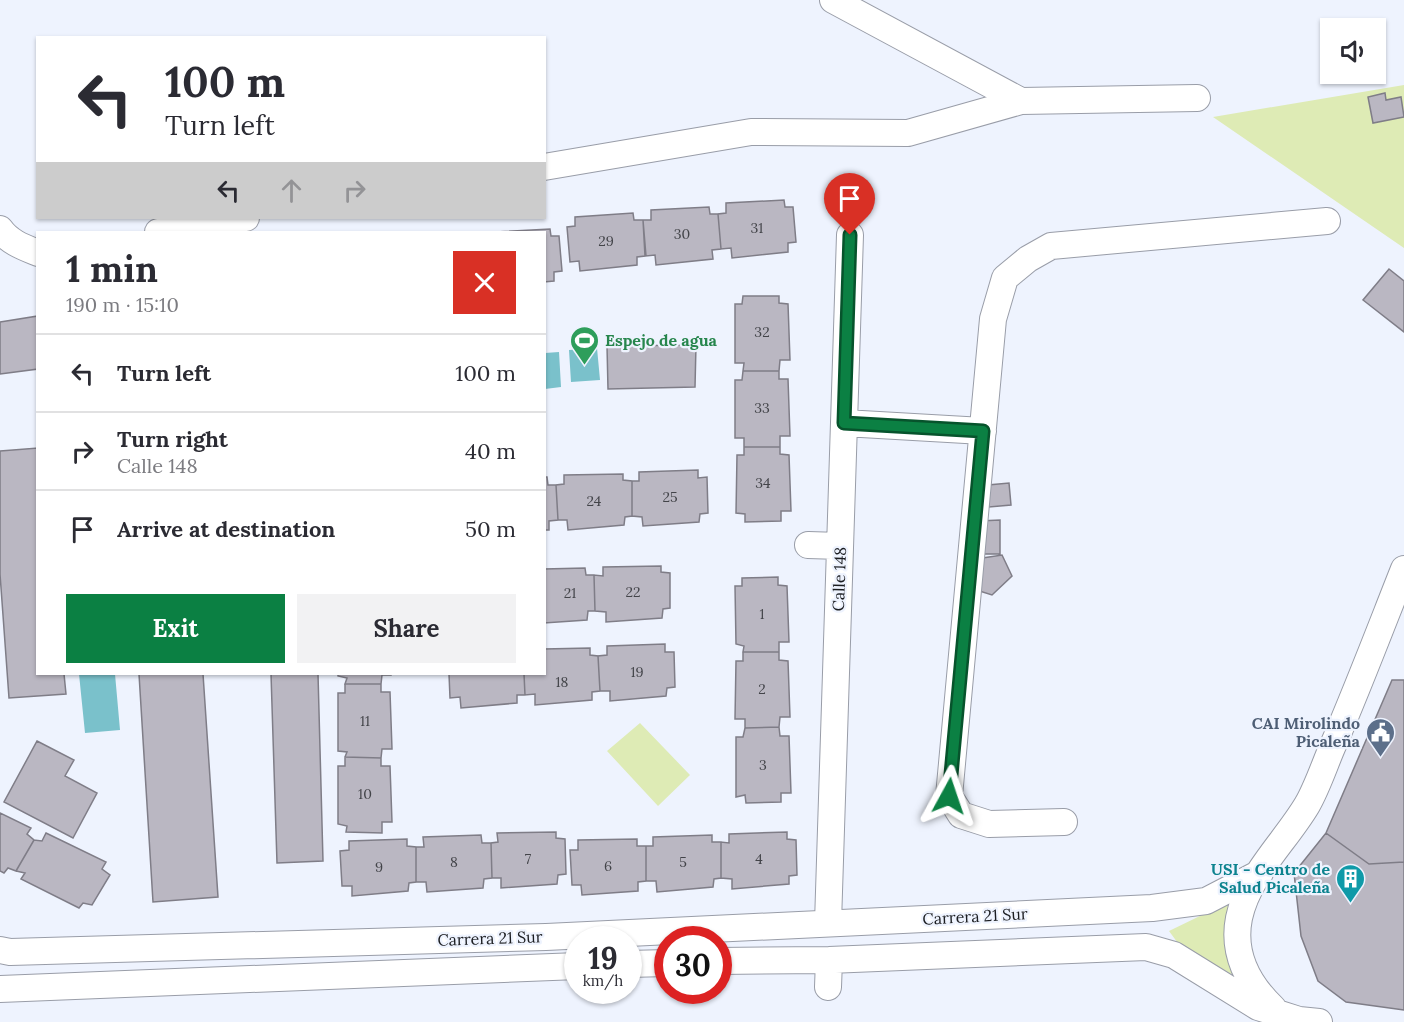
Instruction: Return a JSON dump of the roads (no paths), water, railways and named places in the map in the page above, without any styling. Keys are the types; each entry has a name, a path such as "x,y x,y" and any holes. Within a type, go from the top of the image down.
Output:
{"street":[{"path":"833,0 1021,101"},
{"path":"546,167 751,132 908,133 1021,101 1197,98"},
{"path":"164,231 240,219"},
{"path":"1064,822 989,824 961,815 949,796 993,319 1005,278 1028,259 1051,246 1327,221"},
{"path":"0,229 4,235 22,247 36,252"},
{"name":"Calle 148","path":"828,923 850,235"},
{"path":"844,423 983,431"},
{"path":"808,545 840,546"},
{"name":"Carrera 21 Sur","path":"1282,1015 1252,985 1242,964 1237,938 1239,918 1245,900 1260,873 1307,804 1355,696 1404,569"},
{"name":"Carrera 21 Sur","path":"732,932 828,923 1152,909 1206,901 1260,873"},
{"path":"1146,947 1152,909"},
{"name":"Carrera 21 Sur","path":"0,950 10,952 654,935"},
{"path":"732,961 830,960 1146,947 1174,955 1258,1007 1299,1020 1319,1022"},
{"path":"828,987 830,960"},
{"name":"Carrera 21 Sur","path":"0,989 564,967"},
{"name":"Carrera 21 Sur","path":"0,979 49,986"}],"water":[{"name":"Espejo de agua","path":"597,348 600,380 571,382 569,350"},
{"path":"559,352 561,387 546,389 546,353"},
{"path":"79,675 115,675 120,730 85,733"}],"place":[{"name":"Espejo de agua","path":"584,366"},
{"name":"CAI Mirolindo Picaleña","path":"1381,758"},
{"name":"USI - Centro de Salud Picaleña","path":"1351,904"}]}
